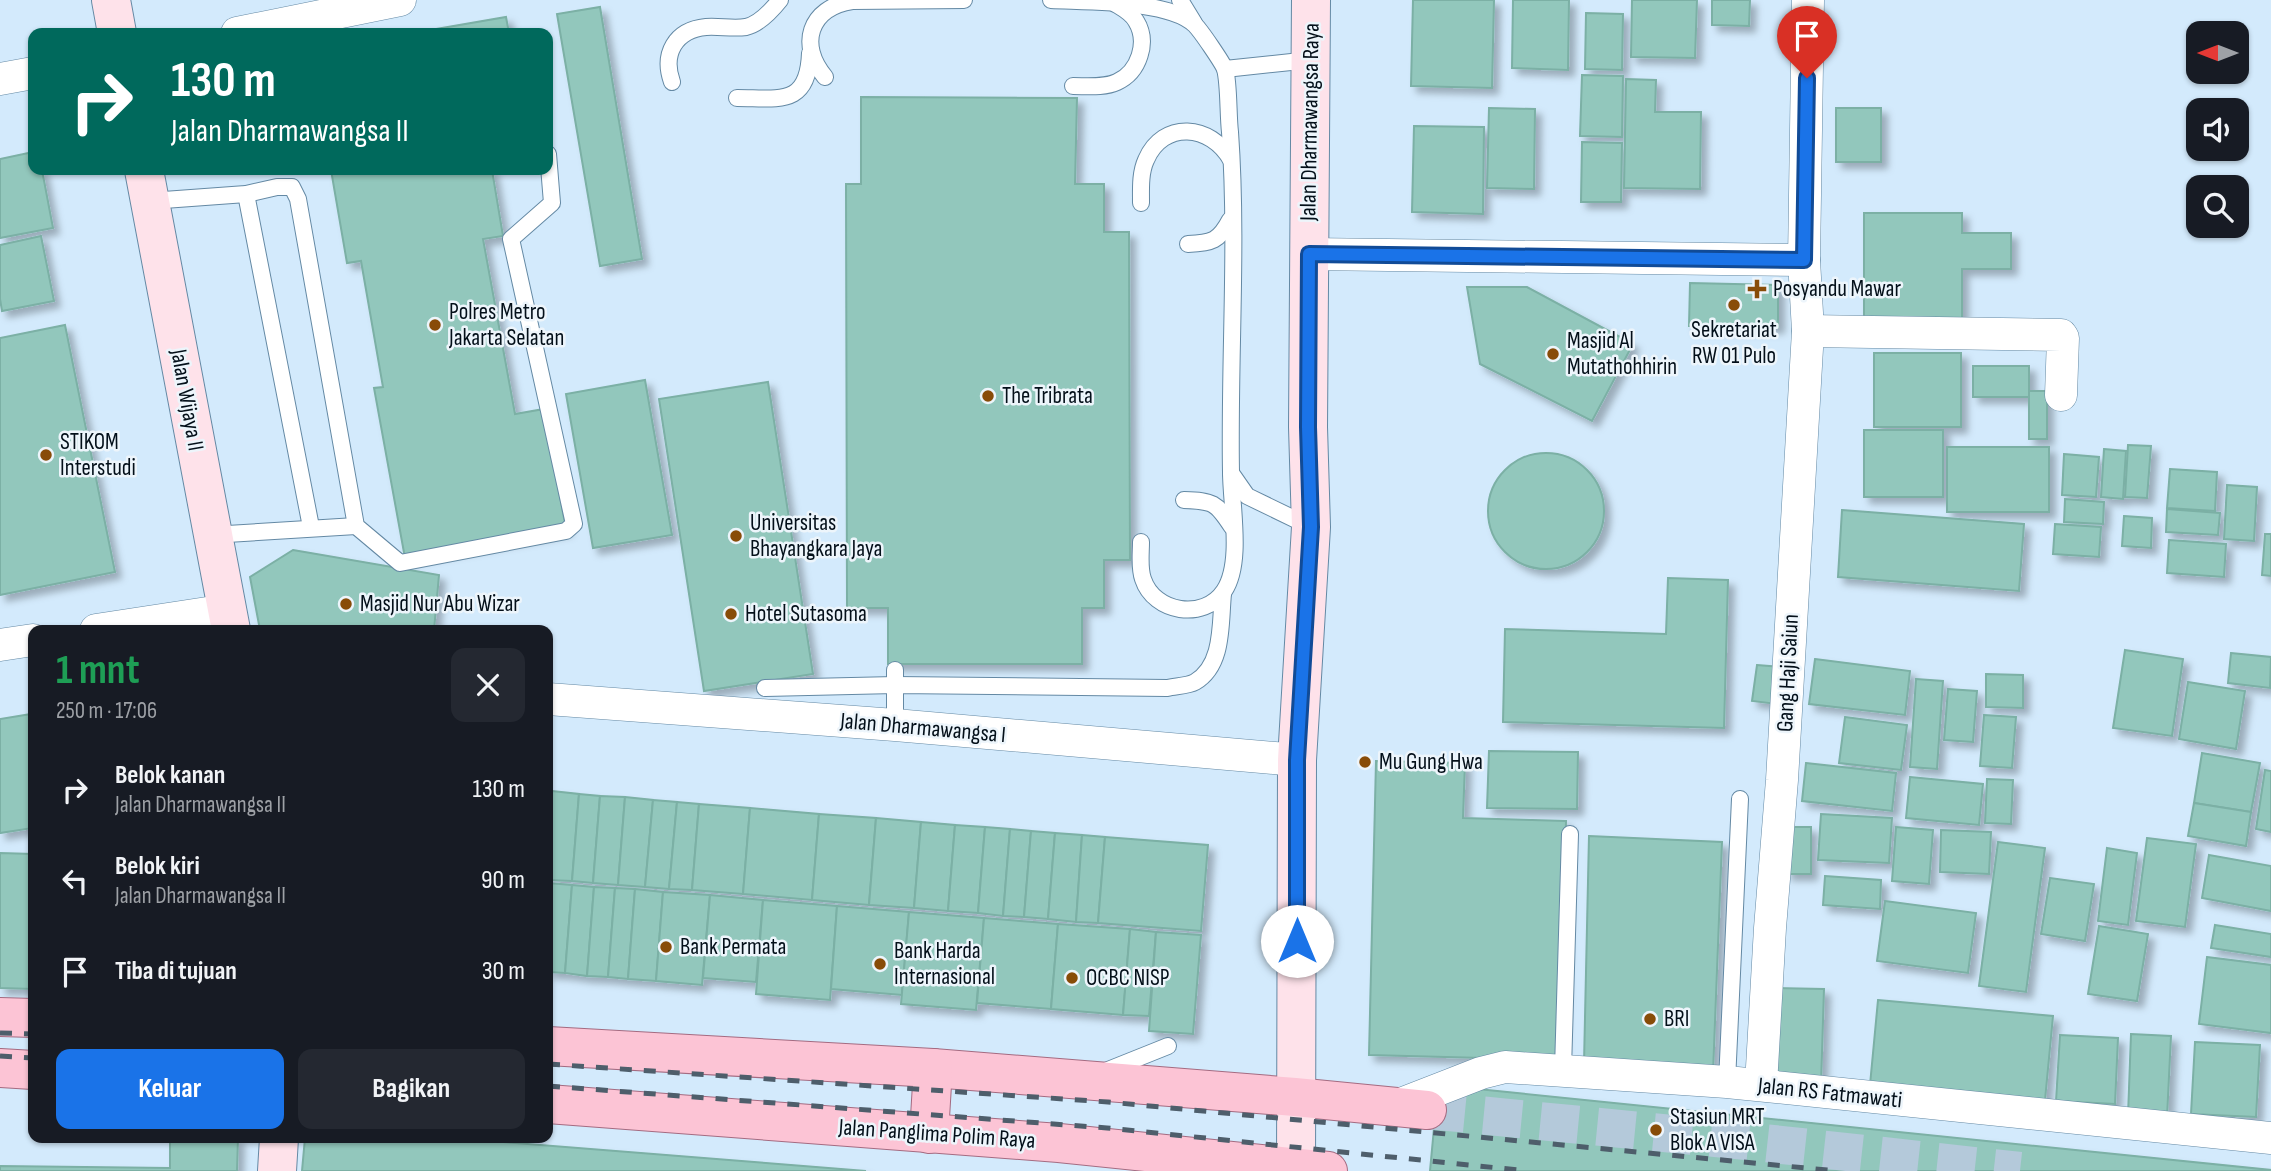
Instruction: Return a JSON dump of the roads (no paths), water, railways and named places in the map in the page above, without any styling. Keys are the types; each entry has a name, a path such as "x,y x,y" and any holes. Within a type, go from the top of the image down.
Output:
{"main road":[{"path":"0,1017 28,1018"},
{"path":"553,1046 933,1068 1296,1097"},
{"path":"0,1068 28,1070"},
{"path":"929,1134 933,1068"},
{"name":"Jalan RS Fatmawati","path":"1296,1097 1412,1108"},
{"name":"Jalan Panglima Polim Raya","path":"553,1104 1059,1143 1314,1170"}],"street":[{"path":"111,0 116,28"},
{"path":"262,28 400,0"},
{"name":"Jalan Dharmawangsa Raya","path":"1311,0 1308,427 1311,527 1297,760 1296,1097 1314,1170"},
{"name":"Gang Haji Saiun","path":"1761,1086 1808,331 1804,260 1808,0"},
{"path":"0,79 28,74"},
{"name":"Jalan Wijaya II","path":"147,185 229,620"},
{"path":"1309,254 1804,260"},
{"path":"1808,331 2061,335 2061,395"},
{"path":"162,625 229,620"},
{"path":"0,645 28,641"},
{"name":"Jalan Dharmawangsa I","path":"553,699 895,725 1297,760"},
{"name":"Jalan RS Fatmawati","path":"1412,1108 1481,1073 1505,1067 1563,1069 1727,1082 2271,1138"},
{"path":"277,1171 279,1143"}],"lane":[{"path":"672,82 668,56 681,37 693,29 706,27 747,27 771,12 780,0"},
{"path":"737,98 788,98 799,90 807,79 810,37 815,23 824,11 837,4 852,1 964,0"},
{"path":"1051,0 1162,8 1194,23"},
{"path":"1141,542 1143,580 1152,594 1164,604 1179,610 1195,610 1211,604 1223,594 1231,580 1234,563 1231,473 1232,162 1225,69 1180,0"},
{"path":"1073,86 1115,83 1128,75 1136,64 1141,50 1141,35 1136,21 1126,10 1114,3"},
{"path":"810,47 816,65 825,77"},
{"path":"1225,69 1310,60"},
{"path":"1141,203 1144,162 1152,148 1165,137 1180,131 1196,131 1212,137 1224,148 1232,162"},
{"path":"276,175 277,187"},
{"path":"147,185 246,194 277,187 292,187 298,199 356,526 400,563 566,531 574,524 511,239 552,203 550,175"},
{"path":"246,194 311,527"},
{"path":"1188,244 1208,244 1222,234 1232,216"},
{"path":"1231,473 1247,496 1311,527"},
{"path":"1184,500 1208,500 1222,511 1233,529"},
{"path":"211,535 356,526"},
{"path":"765,688 895,677 1167,688 1194,683 1210,668 1217,653 1223,594"},
{"path":"895,677 895,725"},
{"path":"1727,1082 1740,799"},
{"path":"1563,1069 1570,834"},
{"path":"1081,1081 1168,1046"}],"tunnel":[{"path":"1427,1110 2020,1171"}],"railway":[{"path":"0,1033 28,1034"},
{"path":"0,1056 28,1058"},
{"path":"553,1064 1108,1102 1838,1171"},
{"path":"553,1086 1107,1128 1528,1171"}],"place":[{"name":"Posyandu Mawar","path":"1757,289"},
{"name":"Sekretariat RW 01 Pulo","path":"1734,305"},
{"name":"Polres Metro Jakarta Selatan","path":"435,325"},
{"name":"Masjid Al Mutathohhirin","path":"1553,354"},
{"name":"The Tribrata","path":"988,396"},
{"name":"STIKOM Interstudi","path":"46,455"},
{"name":"Universitas Bhayangkara Jaya","path":"736,536"},
{"name":"Masjid Nur Abu Wizar","path":"346,604"},
{"name":"Hotel Sutasoma","path":"731,614"},
{"name":"Mu Gung Hwa","path":"1365,762"},
{"name":"Bank Permata","path":"666,947"},
{"name":"Bank Harda Internasional","path":"880,964"},
{"name":"OCBC NISP","path":"1072,978"},
{"name":"BRI","path":"1650,1019"},
{"name":"Stasiun MRT Blok A VISA","path":"1656,1130"}]}
